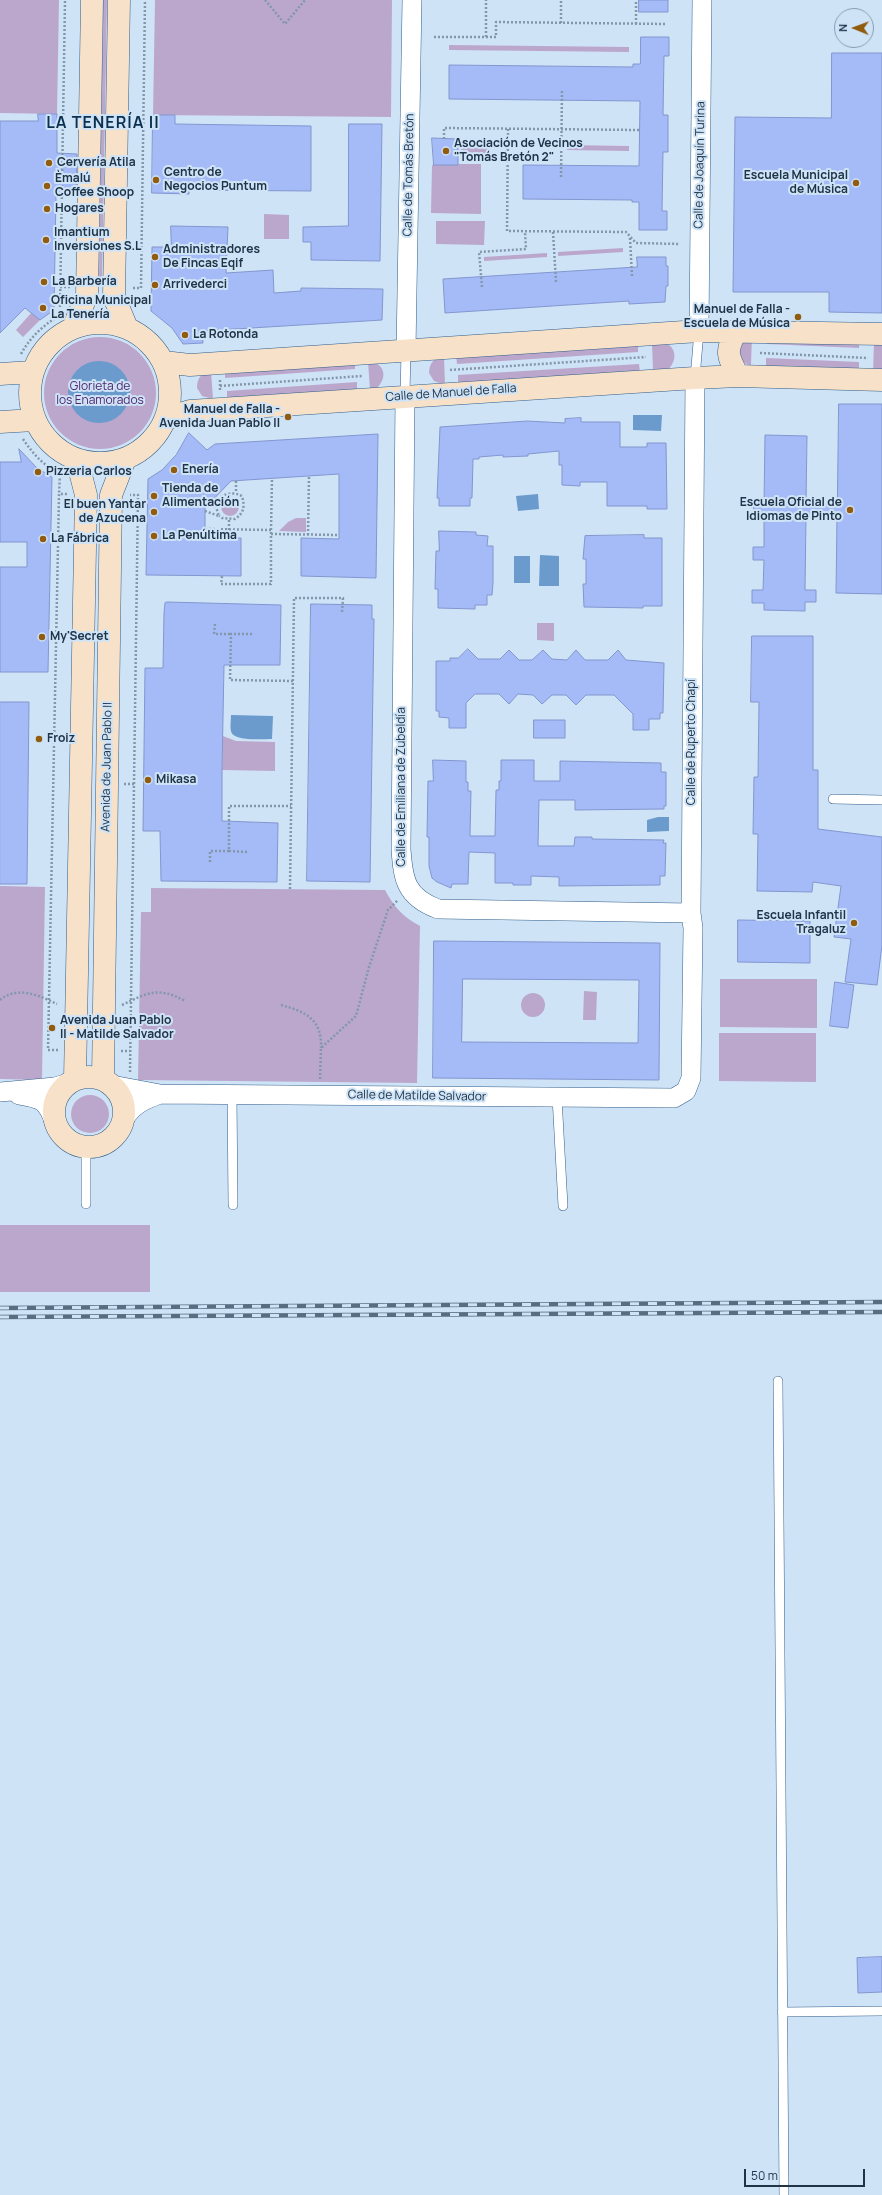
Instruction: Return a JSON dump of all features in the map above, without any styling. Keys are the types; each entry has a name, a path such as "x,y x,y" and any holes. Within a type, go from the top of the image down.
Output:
{"street":[{"path":"72,328 87,295 92,0"},
{"path":"119,0 114,297 127,328"},
{"name":"Calle de Tomás Bretón","path":"406,350 412,0"},
{"name":"Calle de Joaquín Turina","path":"699,331 702,0"},
{"path":"0,374 25,366 42,353 57,337 72,328 91,323 112,324 127,328 142,336 154,348 163,362 169,380 170,400 165,419 155,436 143,449 125,459 111,463 92,463 77,460 62,452 28,428 0,422"},
{"path":"737,330 728,346 728,358 738,376"},
{"path":"163,362 190,365 699,331 761,330 875,333"},
{"path":"25,366 29,389 28,428"},
{"name":"Calle de Manuel de Falla","path":"165,419 190,411 695,378 760,376 874,380"},
{"name":"Calle de Ruperto Chapí","path":"674,1098 686,1091 691,1078 695,378"},
{"name":"Calle de Emiliana de Zubeldía","path":"405,396 401,849 403,874 409,889 423,902 438,909 691,913"},
{"name":"Avenida de Juan Pablo II","path":"107,1082 103,1014 111,495 125,459"},
{"path":"54,1121 56,1099 61,1090 72,1081 76,1013 86,495 77,460"},
{"path":"88,1077 107,1082 122,1100 124,1119 120,1128 107,1143 86,1148 67,1140 59,1131 48,1106 40,1099 3,1092 55,1087 88,1077"},
{"name":"Calle de Matilde Salvador","path":"107,1082 160,1094 674,1098"},
{"name":"Calle de Matilde Salvador","path":"124,1119 132,1107 140,1101 160,1094"}],"lane":[{"path":"695,378 699,331"},
{"path":"405,396 406,350"},
{"path":"833,799 882,800"},
{"path":"232,1094 233,1205"},
{"path":"557,1097 563,1206"},
{"path":"86,1148 86,1204"},
{"path":"778,1381 784,2195"},
{"path":"782,2012 882,2011"}],"path":[{"path":"25,366 28,342 44,325 60,314 65,0"},
{"path":"264,0 285,24 305,0"},
{"path":"486,0 486,37"},
{"path":"561,0 561,23"},
{"path":"636,0 636,24"},
{"path":"434,37 496,37 496,22 666,24"},
{"path":"561,177 562,90"},
{"path":"444,138 444,128 640,130"},
{"path":"508,129 507,231 626,232 636,243 680,244"},
{"path":"482,287 479,252 526,249 525,232"},
{"path":"553,232 556,282"},
{"path":"630,238 632,276"},
{"path":"760,376 761,330"},
{"path":"874,380 868,358 875,333"},
{"path":"645,334 648,381"},
{"path":"449,347 452,393"},
{"path":"360,353 363,399"},
{"path":"760,353 868,358"},
{"path":"450,370 646,357"},
{"path":"218,363 222,409"},
{"path":"220,386 362,376"},
{"path":"28,428 34,455 45,465 60,474 59,494"},
{"path":"308,535 309,476"},
{"path":"222,576 221,584 271,584 272,478"},
{"path":"236,480 236,493"},
{"path":"205,511 219,516 230,519 235,519 242,514 245,506 242,496 236,493 227,494 220,497 216,507 219,516"},
{"path":"229,530 230,519"},
{"path":"205,529 271,530"},
{"path":"271,534 339,535"},
{"path":"290,889 294,598 343,598 342,612"},
{"path":"214,624 214,634 252,634"},
{"path":"231,634 230,680 293,681"},
{"path":"228,851 229,806 291,806"},
{"path":"210,862 210,851 248,852"},
{"path":"395,895 404,904"},
{"path":"321,1048 356,1016 388,910 399,899"},
{"path":"103,1014 150,993 163,991 185,1001"},
{"path":"0,1000 5,995 13,993 36,995 76,1013"},
{"path":"281,1005 315,1021 321,1034 319,1095"}],"green space":[{"path":"0,0 59,0 57,114 0,113"},
{"path":"103,0 107,0 102,281 99,281"},
{"path":"155,0 392,0 391,117 153,115"},
{"path":"449,45 629,47 629,52 449,50"},
{"path":"461,144 489,145 489,160 461,160"},
{"path":"567,145 629,146 629,151 567,150"},
{"path":"481,164 481,214 431,213 432,165"},
{"path":"264,214 289,215 289,239 264,239"},
{"path":"436,221 485,221 484,245 436,244"},
{"path":"623,248 623,252 558,256 558,252"},
{"path":"547,253 547,257 484,261 484,257"},
{"path":"32,312 40,320 23,337 16,330"},
{"path":"752,336 751,365 745,363 734,349"},
{"name":"Glorieta de los Enamorados","path":"100,337 122,341 140,353 152,371 156,393 152,415 140,433 122,445 100,449 78,445 60,433 48,415 44,393 48,371 60,353 78,341"},
{"path":"767,337 859,340 859,348 767,344"},
{"path":"874,341 882,341 882,374 873,374"},
{"path":"664,342 671,347 673,351 674,358 672,365 669,369 653,371 652,343"},
{"path":"638,344 638,352 457,364 456,355"},
{"path":"444,356 445,385 434,381 429,373 431,364 437,358"},
{"path":"766,358 859,362 859,370 766,366"},
{"path":"368,361 374,362 383,371 383,379 380,384 377,388 370,390"},
{"path":"355,362 355,369 225,378 225,370"},
{"path":"639,364 640,372 458,384 458,375"},
{"path":"211,371 213,399 202,396 197,388 200,376"},
{"path":"357,382 357,390 227,399 227,391"},
{"path":"230,498 236,501 239,507 236,513 230,516 224,513 221,507 224,501"},
{"path":"296,518 306,518 306,532 279,531 288,522"},
{"path":"537,623 554,623 554,641 537,640"},
{"path":"223,736 236,741 275,742 275,771 222,770"},
{"path":"0,886 45,887 42,1080 0,1079"},
{"path":"151,888 385,890 392,902 400,911 420,926 417,1083 138,1080 141,912 151,912"},
{"path":"720,979 817,979 817,1028 720,1027"},
{"path":"584,991 597,992 596,1020 583,1020"},
{"path":"533,993 538,994 544,1000 544,1010 538,1016 533,1017 528,1016 522,1010 521,1005 522,1000 528,994"},
{"path":"719,1033 816,1033 816,1082 719,1081"},
{"path":"86,1095 94,1095 104,1100 108,1107 108,1121 104,1128 94,1133 86,1133 76,1128 74,1125 71,1118 71,1110 76,1100 79,1098"},
{"path":"0,1225 150,1225 150,1292 0,1292"}],"water":[{"path":"99,361 116,366 121,370 125,375 130,392 125,409 121,414 116,418 99,423 82,418 77,414 73,409 68,392 73,375 77,370 82,366"},
{"path":"633,415 662,415 661,431 633,430"},
{"path":"538,494 539,509 518,511 516,496"},
{"path":"540,555 559,556 559,586 539,586"},
{"path":"514,556 530,556 530,583 514,583"},
{"path":"231,715 273,716 272,739 249,739 233,735 231,731"},
{"path":"658,817 669,817 669,831 647,832 647,820"}],"building":[{"path":"639,0 668,0 668,12 639,12"},
{"path":"641,37 669,37 669,56 664,56 663,115 668,115 668,152 663,152 662,211 667,211 667,230 639,230 639,202 632,202 632,200 523,199 523,165 639,166 640,101 449,99 449,65 633,67 633,64 640,64"},
{"path":"832,53 882,53 882,313 829,312 829,292 733,292 735,117 831,118"},
{"path":"38,114 57,114 57,153 77,154 76,196 56,196 54,310 40,320 25,308 0,333 0,121 38,121"},
{"path":"153,115 175,115 175,124 311,126 311,191 189,190 189,194 152,193"},
{"path":"349,124 382,124 380,261 311,260 311,242 303,242 303,227 348,226"},
{"path":"432,138 458,139 458,165 434,165"},
{"path":"171,226 228,227 226,273 273,270 274,293 301,291 301,288 383,289 382,320 202,331 203,343 183,344 172,328 151,311 152,247 171,247"},
{"path":"637,257 666,257 666,266 668,266 668,286 666,286 665,302 629,304 629,301 445,313 443,279 637,267"},
{"path":"839,404 882,404 882,594 836,593 837,517 806,517 805,590 816,590 816,602 805,602 805,611 764,610 764,603 752,603 752,590 763,590 764,560 753,560 753,547 764,547 764,517 753,516 754,504 764,504 765,435 807,436 806,504 837,505"},
{"path":"581,418 581,422 620,422 620,447 647,447 647,443 666,443 667,509 647,509 647,506 607,506 607,482 580,482 580,486 562,485 562,465 559,465 559,451 528,454 528,456 503,457 503,455 473,459 472,498 470,498 470,506 439,506 439,498 437,498 440,427 527,421 565,423 565,419"},
{"path":"189,433 207,450 215,444 378,434 376,578 301,576 301,538 339,539 339,474 231,481 205,508 205,537 241,538 241,576 146,575 148,479 162,470 176,455"},
{"path":"19,449 37,468 52,477 48,672 0,672 0,567 27,567 27,542 0,542 0,462 21,462"},
{"path":"439,531 476,532 476,535 488,536 487,546 493,546 493,582 492,595 487,595 487,605 475,605 475,609 438,608 438,589 435,589 436,551 439,551"},
{"path":"644,535 644,538 662,538 662,606 643,606 643,608 584,607 583,584 586,584 586,559 583,559 585,536"},
{"path":"165,603 281,605 280,665 224,665 222,770 222,821 278,823 277,882 161,881 160,831 143,831 145,668 163,668 164,613"},
{"path":"311,604 372,605 372,619 374,619 370,882 307,881"},
{"path":"752,636 813,636 813,770 818,770 818,829 882,837 882,945 877,985 845,982 851,939 834,937 841,886 813,882 812,892 757,891 758,834 753,834 754,777 758,777 759,702 751,702"},
{"path":"468,649 478,659 500,659 509,650 519,660 532,660 543,650 552,659 567,660 576,650 585,660 608,660 618,650 626,660 664,663 663,713 660,713 660,719 649,719 649,730 633,730 633,714 614,695 586,695 576,705 566,695 552,695 542,704 533,695 518,694 509,704 499,694 475,694 466,703 466,728 449,728 449,718 439,717 439,711 436,711 436,661 450,661 450,658 458,658"},
{"path":"0,702 29,702 27,884 0,884"},
{"path":"534,720 565,720 565,738 534,738"},
{"path":"433,760 466,761 466,782 468,782 468,791 471,791 470,836 495,836 496,790 499,790 499,781 501,781 501,760 534,760 534,781 560,781 560,761 661,763 661,772 666,772 666,806 664,806 664,809 575,810 575,800 539,800 538,846 574,846 575,837 592,837 592,839 664,840 663,843 666,843 665,876 660,876 660,885 559,886 559,877 531,876 531,885 495,883 495,853 469,852 468,884 452,884 451,888 437,882 432,878 429,866 429,837 427,837 428,781 433,781"},
{"path":"738,920 810,921 810,963 738,962"},
{"path":"434,941 660,943 659,1080 433,1078","holes":["463,979 639,980 638,1043 462,1042"]},
{"path":"835,982 854,985 848,1028 830,1026"},
{"path":"882,1957 882,1992 858,1993 857,1958"}],"railway":[{"path":"0,1308 882,1302"},
{"path":"0,1317 882,1312"}],"place":[{"name":"Asociación de Vecinos \"Tomás Bretón 2\"","path":"446,151"},
{"name":"Cervería Atila","path":"49,163"},
{"name":"Centro de Negocios Puntum","path":"156,180"},
{"name":"Escuela Municipal de Música","path":"856,183"},
{"name":"Èmalú Coffee Shoop","path":"47,186"},
{"name":"Hogares","path":"47,209"},
{"name":"Imantium Inversiones S.L","path":"46,240"},
{"name":"Administradores De Fincas Eqif","path":"155,257"},
{"name":"La Barbería","path":"44,282"},
{"name":"Arrivederci","path":"155,285"},
{"name":"Oficina Municipal La Tenería","path":"43,308"},
{"name":"Manuel de Falla - Escuela de Música","path":"798,317"},
{"name":"La Rotonda","path":"185,335"},
{"name":"Manuel de Falla - Avenida Juan Pablo II","path":"288,417"},
{"name":"Enería","path":"174,470"},
{"name":"Pizzeria Carlos","path":"38,472"},
{"name":"Tienda de Alimentación","path":"154,496"},
{"name":"Escuela Oficial de Idiomas de Pinto","path":"850,510"},
{"name":"El buen Yantar de Azucena","path":"154,512"},
{"name":"La Penúltima","path":"154,536"},
{"name":"La Fábrica","path":"43,539"},
{"name":"My'Secret","path":"42,637"},
{"name":"Froiz","path":"39,739"},
{"name":"Mikasa","path":"148,780"},
{"name":"Escuela Infantil Tragaluz","path":"854,923"},
{"name":"Avenida Juan Pablo II - Matilde Salvador","path":"52,1028"}],"district":[{"name":"LA TENERÍA II","path":"103,124"}]}
